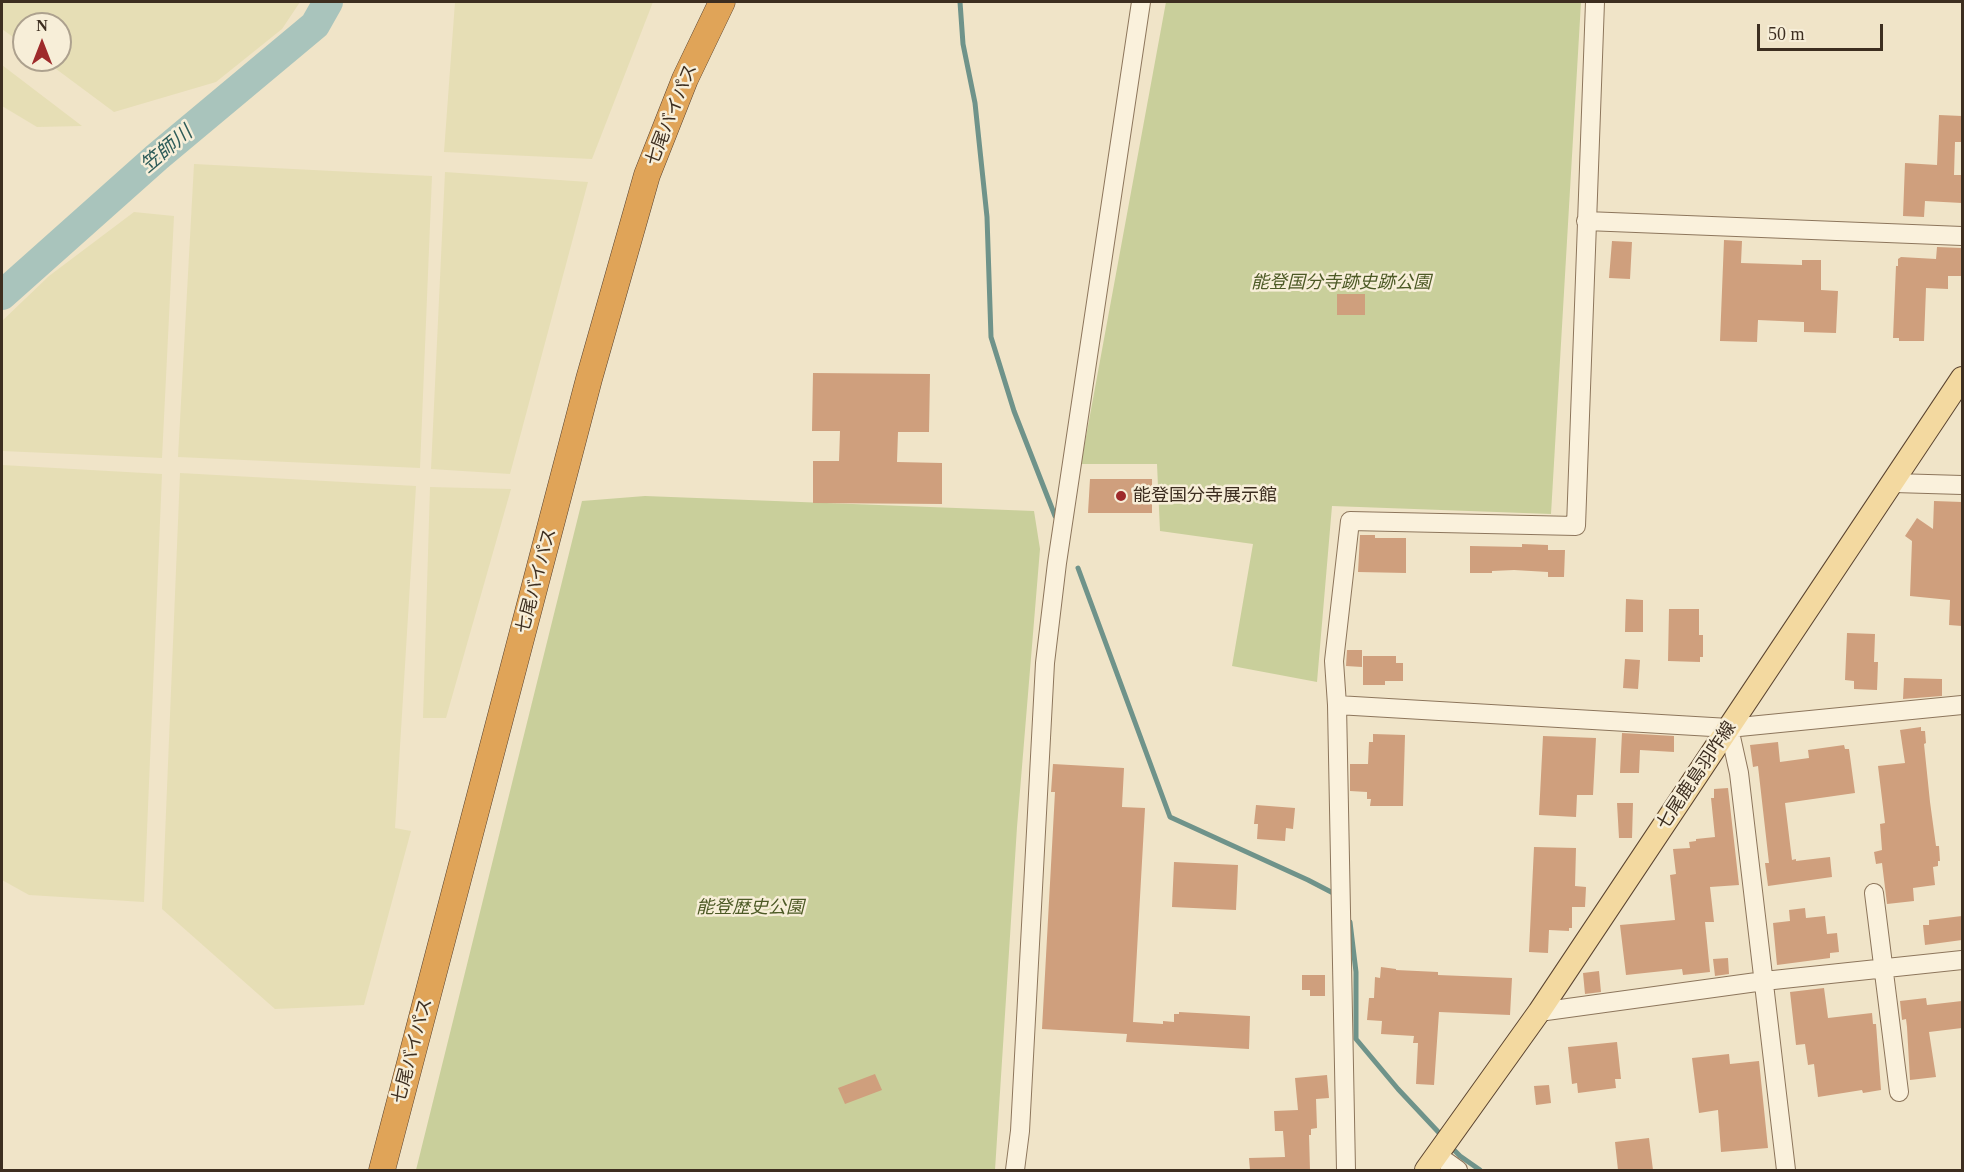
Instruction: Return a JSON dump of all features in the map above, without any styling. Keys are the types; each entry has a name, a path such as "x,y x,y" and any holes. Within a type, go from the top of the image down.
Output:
{"highway":[{"name":"七尾バイパス","path":"382,1170 589,379 647,175 685,79 722,2"}],"main road":[{"name":"七尾鹿島羽咋線","path":"1440,1156 1894,483 1962,378"}],"street":[{"path":"1015,1170 1020,1131 1045,663 1057,563 1141,2"},
{"path":"1346,1170 1337,705 1334,661 1350,521 1576,526 1595,2"},
{"path":"1586,221 1962,237"},
{"path":"1894,483 1962,485"},
{"path":"1337,705 1729,728 1962,705"},
{"path":"1729,728 1739,773 1786,1170"},
{"path":"1874,893 1899,1092"},
{"path":"1539,1012 1764,981 1962,960"},
{"path":"1440,1156 1458,1170"}],"shaded area":[{"path":"2,2 300,2 282,29 216,82 114,112 60,72 72,72 72,12 12,12 12,36 2,29"},
{"path":"455,2 653,2 592,159 444,152"},
{"path":"2,65 82,126 37,127 2,106"},
{"path":"194,164 432,176 420,468 178,457"},
{"path":"445,172 588,182 510,474 431,469"},
{"path":"134,212 174,216 162,458 2,451 2,321 49,276"},
{"path":"2,465 162,474 144,902 29,895 2,880"},
{"path":"180,473 416,486 395,828 411,831 364,1005 275,1009 162,909"},
{"path":"430,487 511,489 446,718 423,718"}],"green space":[{"name":"能登国分寺跡史跡公園","path":"1166,2 1581,2 1551,514 1332,506 1317,682 1232,666 1253,544 1160,531 1157,464 1081,464"},
{"name":"能登歴史公園","path":"645,496 1034,511 1040,549 1017,827 995,1170 416,1170 582,501"}],"building":[{"path":"1939,115 1962,116 1962,142 1955,142 1954,175 1962,175 1962,203 1925,201 1924,217 1903,216 1905,163 1937,165"},
{"path":"1724,240 1742,241 1741,263 1802,265 1802,260 1821,260 1821,290 1838,291 1836,333 1804,332 1804,322 1758,320 1757,342 1720,341"},
{"path":"1612,241 1632,242 1630,279 1609,278"},
{"path":"1937,247 1962,248 1962,276 1948,276 1948,289 1926,288 1924,341 1899,341 1899,338 1893,338 1898,259 1901,257 1936,259"},
{"path":"1337,294 1365,294 1365,315 1337,315"},
{"path":"813,373 930,374 929,432 898,432 897,462 942,463 942,504 813,503 813,461 839,461 840,431 812,431"},
{"name":"能登国分寺展示館","path":"1090,479 1152,479 1152,513 1088,513"},
{"path":"1934,501 1962,502 1962,626 1949,625 1950,600 1910,596 1912,541 1905,536 1917,518 1933,529"},
{"path":"1360,535 1375,535 1375,538 1406,538 1406,573 1358,572"},
{"path":"1522,544 1548,545 1548,550 1565,550 1564,577 1548,577 1548,572 1514,570 1470,573 1470,546 1522,547"},
{"path":"1626,599 1643,600 1643,632 1625,632"},
{"path":"1669,609 1699,609 1699,635 1703,635 1703,657 1700,657 1700,662 1668,661"},
{"path":"1847,633 1875,634 1874,662 1878,662 1877,690 1854,689 1854,681 1845,680"},
{"path":"1347,650 1362,650 1362,667 1346,666"},
{"path":"1363,656 1396,656 1396,663 1403,663 1403,681 1385,681 1385,685 1363,685"},
{"path":"1625,659 1640,660 1638,689 1623,688"},
{"path":"1904,678 1942,679 1942,696 1903,699"},
{"path":"1921,727 1921,731 1925,731 1926,743 1924,744 1930,802 1940,861 1938,861 1938,866 1933,867 1935,885 1913,888 1914,901 1887,904 1882,863 1876,864 1874,852 1882,850 1880,824 1885,823 1878,766 1905,763 1900,730"},
{"path":"1622,733 1674,736 1674,752 1640,750 1639,773 1620,773"},
{"path":"1373,734 1405,735 1403,806 1370,806 1371,799 1367,799 1367,792 1350,791 1350,764 1368,764 1369,742 1373,742"},
{"path":"1543,736 1596,738 1593,795 1577,795 1576,817 1539,815"},
{"path":"1778,742 1780,762 1809,758 1808,750 1844,745 1845,749 1849,749 1855,793 1785,803 1792,860 1830,857 1832,877 1768,886 1765,863 1769,863 1758,766 1753,767 1750,745"},
{"path":"1053,764 1124,768 1122,807 1145,808 1133,1022 1163,1024 1163,1021 1174,1022 1174,1014 1179,1014 1179,1012 1250,1016 1249,1049 1126,1042 1127,1034 1042,1029 1055,792 1051,792"},
{"path":"1728,788 1739,885 1710,887 1714,922 1705,922 1710,972 1683,975 1682,969 1626,975 1620,925 1675,920 1670,875 1676,874 1673,849 1690,848 1689,842 1715,837 1711,798 1714,798 1714,789"},
{"path":"1617,803 1633,803 1632,838 1619,838"},
{"path":"1256,805 1295,808 1293,829 1286,828 1285,841 1257,839 1258,824 1254,824"},
{"path":"1534,847 1576,848 1575,886 1586,887 1585,907 1572,907 1572,928 1569,928 1569,931 1549,930 1548,953 1529,952"},
{"path":"1174,862 1238,865 1236,910 1172,907"},
{"path":"1805,908 1806,918 1825,916 1827,934 1837,933 1839,952 1830,953 1830,958 1777,965 1773,923 1790,921 1789,910"},
{"path":"1962,916 1962,940 1925,945 1923,925 1929,925 1929,920"},
{"path":"1728,958 1729,974 1715,976 1713,959"},
{"path":"1381,967 1438,972 1438,975 1512,978 1510,1015 1439,1012 1434,1085 1416,1084 1418,1043 1413,1043 1414,1036 1381,1034 1382,1021 1367,1020 1369,998 1374,998 1375,977 1380,978"},
{"path":"1599,971 1601,992 1585,994 1583,973"},
{"path":"1302,975 1325,975 1325,996 1310,996 1310,990 1302,990"},
{"path":"1824,988 1828,1018 1872,1013 1873,1024 1876,1024 1881,1090 1863,1093 1862,1090 1818,1097 1814,1064 1808,1065 1805,1044 1796,1045 1790,992"},
{"path":"1926,998 1927,1005 1962,1001 1962,1028 1929,1032 1936,1077 1910,1080 1906,1019 1902,1020 1900,1001"},
{"path":"1617,1042 1621,1079 1615,1079 1616,1088 1578,1093 1577,1083 1572,1084 1568,1047"},
{"path":"1729,1054 1730,1064 1759,1061 1768,1148 1721,1152 1718,1110 1699,1113 1692,1058"},
{"path":"875,1074 882,1090 845,1104 838,1088"},
{"path":"1327,1075 1329,1098 1316,1099 1317,1128 1311,1129 1311,1135 1309,1135 1310,1170 1250,1170 1249,1158 1285,1157 1283,1131 1275,1131 1274,1111 1298,1110 1295,1078"},
{"path":"1549,1085 1551,1103 1536,1105 1534,1086"},
{"path":"1649,1138 1653,1170 1618,1170 1615,1142"}],"waterway":[{"name":"笠師川","path":"2,295 157,157 315,25 328,2"},
{"path":"960,2 963,44 975,103 987,217 991,337 1014,411 1055,516"},
{"path":"1078,568 1170,817 1335,894"},
{"path":"1350,922 1356,972 1356,1039 1443,1137"},
{"path":"1451,1147 1480,1170"}],"place":[{"name":"能登国分寺展示館","path":"1121,496"}]}
